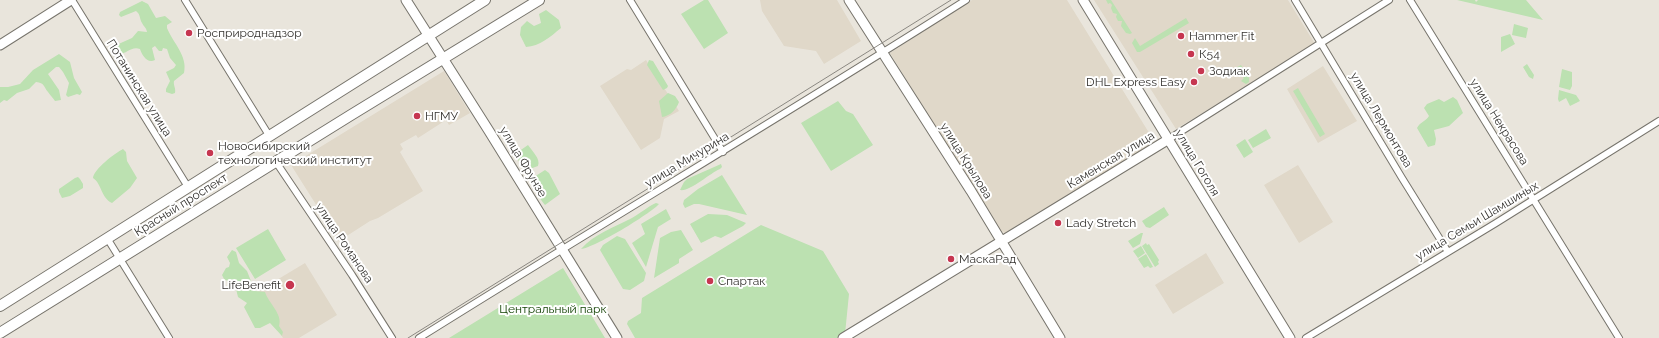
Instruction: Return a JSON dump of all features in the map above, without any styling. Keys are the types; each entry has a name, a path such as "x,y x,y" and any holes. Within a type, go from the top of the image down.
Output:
{"main road":[{"name":"Красный проспект","path":"0,306 485,0"},
{"name":"Красный проспект","path":"0,333 539,0"}],"street":[{"path":"0,45 71,0"},
{"name":"Потанинская улица","path":"71,0 188,187"},
{"path":"185,0 270,137"},
{"name":"улица Фрунзе","path":"406,0 444,58 617,338"},
{"path":"630,0 723,152"},
{"name":"улица Крылова","path":"849,0 971,191 1060,338"},
{"name":"улица Мичурина","path":"419,338 723,152 966,0"},
{"name":"улица Гоголя","path":"1082,0 1169,139 1290,338"},
{"name":"улица Лермонтова","path":"1295,0 1448,252"},
{"name":"Каменская улица","path":"843,338 1263,81 1389,0"},
{"name":"улица Некрасова","path":"1410,0 1619,338"},
{"name":"улица Семьи Шамшиных","path":"1306,338 1659,121"},
{"name":"улица Романова","path":"276,162 339,255 392,338"},
{"path":"107,238 168,338"}],"shaded area":[{"path":"760,0 837,0 861,41 824,64 816,51 784,46 762,11"},
{"path":"972,0 1067,0 1151,136 1149,145 1145,148 1005,233 998,229 890,53"},
{"path":"1094,0 1288,0 1315,44 1176,129"},
{"path":"646,60 679,111 664,119 660,138 641,150 600,86 627,69 631,70"},
{"path":"1323,66 1357,121 1318,143 1287,89"},
{"path":"444,71 470,113 449,125 446,120 418,138 416,135 400,144 403,149 400,152 423,191 378,218 370,221 339,241 291,165"},
{"path":"1298,165 1333,222 1299,243 1264,185"},
{"path":"1206,253 1224,283 1173,314 1155,285"},
{"path":"305,263 337,315 299,338 283,338 255,293"}],"green space":[{"path":"704,0 708,0 728,33 704,49 681,14"},
{"path":"1106,0 1111,0 1132,33 1126,33 1121,26 1122,21 1118,21 1116,17 1117,14 1113,13 1111,8 1112,5 1110,3 1108,4"},
{"path":"1457,0 1475,0 1476,2 1478,0 1526,0 1543,20"},
{"path":"142,1 148,4 156,18 165,16 172,22 167,25 167,28 182,55 185,67 184,73 174,81 175,93 172,94 166,92 170,81 166,72 174,68 176,65 170,58 167,49 163,48 162,51 159,51 155,46 152,48 155,60 150,61 147,60 140,49 132,49 119,54 114,46 132,38 138,31 147,32 139,14 136,11 121,17 119,15 120,12"},
{"path":"546,10 559,20 561,28 540,43 526,47 520,35 521,27 527,21 534,26 541,23 539,14"},
{"path":"1186,18 1189,23 1140,52 1137,52 1132,43 1135,38 1140,46"},
{"path":"1514,24 1528,28 1526,38 1512,35"},
{"path":"1510,34 1515,44 1501,52 1501,37"},
{"path":"59,54 70,62 74,78 82,92 80,95 77,94 68,97 66,95 69,83 59,67 56,67 48,74 59,90 61,100 55,101 42,84 36,82 29,89 17,93 7,101 4,100 0,103 0,87 20,84 33,70"},
{"path":"649,60 653,61 668,86 667,88 663,90 647,65"},
{"path":"1527,64 1534,75 1533,79 1529,77 1523,67"},
{"path":"1241,65 1249,78 1249,82 1246,84 1241,81 1244,78 1234,69"},
{"path":"1562,69 1572,72 1572,86 1570,90 1559,87"},
{"path":"1298,88 1325,134 1320,137 1293,91"},
{"path":"1559,90 1576,95 1580,101 1570,106 1566,98 1559,102"},
{"path":"668,93 675,96 679,102 672,112 662,117 659,101"},
{"path":"1453,97 1457,100 1463,113 1449,126 1434,130 1436,139 1435,145 1428,147 1417,128 1429,116 1424,108 1427,104 1439,99 1444,102"},
{"path":"838,101 846,111 853,114 873,145 831,171 801,123"},
{"path":"1266,129 1271,138 1253,148 1248,140"},
{"path":"1245,139 1253,152 1244,158 1236,145"},
{"path":"528,145 534,152 539,163 538,166 524,171 515,154"},
{"path":"123,149 126,152 127,161 137,178 130,188 112,203 108,201 93,178 94,174 101,166"},
{"path":"721,164 722,167 720,169 700,182 684,190 680,190 687,179"},
{"path":"545,170 549,173 560,194 545,205 534,188 533,181 534,177"},
{"path":"722,175 747,215 699,204 694,204 685,208 683,204 684,200 698,189"},
{"path":"78,177 83,184 83,188 70,196 62,198 59,189"},
{"path":"656,203 659,204 654,209 634,222 609,237 581,249 598,235 632,218"},
{"path":"1164,207 1169,215 1150,228 1146,227 1142,221"},
{"path":"666,209 671,219 658,227 646,267 632,243 645,234 641,224"},
{"path":"708,214 727,215 746,223 721,238 715,236 701,243 690,224"},
{"name":"Спартак","path":"761,225 823,251 849,294 845,334 837,338 635,338 627,324 628,321 641,313 642,298"},
{"path":"268,229 286,260 255,279 236,248"},
{"path":"681,230 693,250 679,259 679,263 654,278 660,238 671,232"},
{"path":"1143,233 1140,244 1133,248 1128,241"},
{"path":"617,236 625,239 646,273 644,281 630,290 623,289 600,250 603,245"},
{"path":"1146,243 1147,245 1149,244 1159,260 1159,264 1155,267 1142,246"},
{"path":"1141,246 1145,253 1138,258 1133,251"},
{"path":"232,250 236,252 239,263 247,271 255,291 265,292 275,309 279,317 279,326 283,332 282,336 270,323 260,328 255,328 244,307 247,303 238,297 235,285 224,279 222,275 226,268 229,267 230,263 227,257"},
{"path":"1146,254 1153,267 1150,268 1148,266 1144,268 1138,259"},
{"name":"Центральный парк","path":"563,268 605,338 449,338"}],"tram line":[{"path":"408,338 951,0"}],"place":[{"name":"Росприроднадзор","path":"189,33"},
{"name":"Hammer Fit","path":"1181,36"},
{"name":"К54","path":"1191,54"},
{"name":"Зодиак","path":"1201,71"},
{"name":"DHL Express Easy","path":"1194,82"},
{"name":"НГМУ","path":"417,116"},
{"name":"Новосибирский технологический институт","path":"210,153"},
{"name":"Lady Stretch","path":"1058,223"},
{"name":"МаскаРад","path":"951,259"},
{"name":"Спартак","path":"710,281"},
{"name":"LifeBenefit","path":"290,285"}]}
